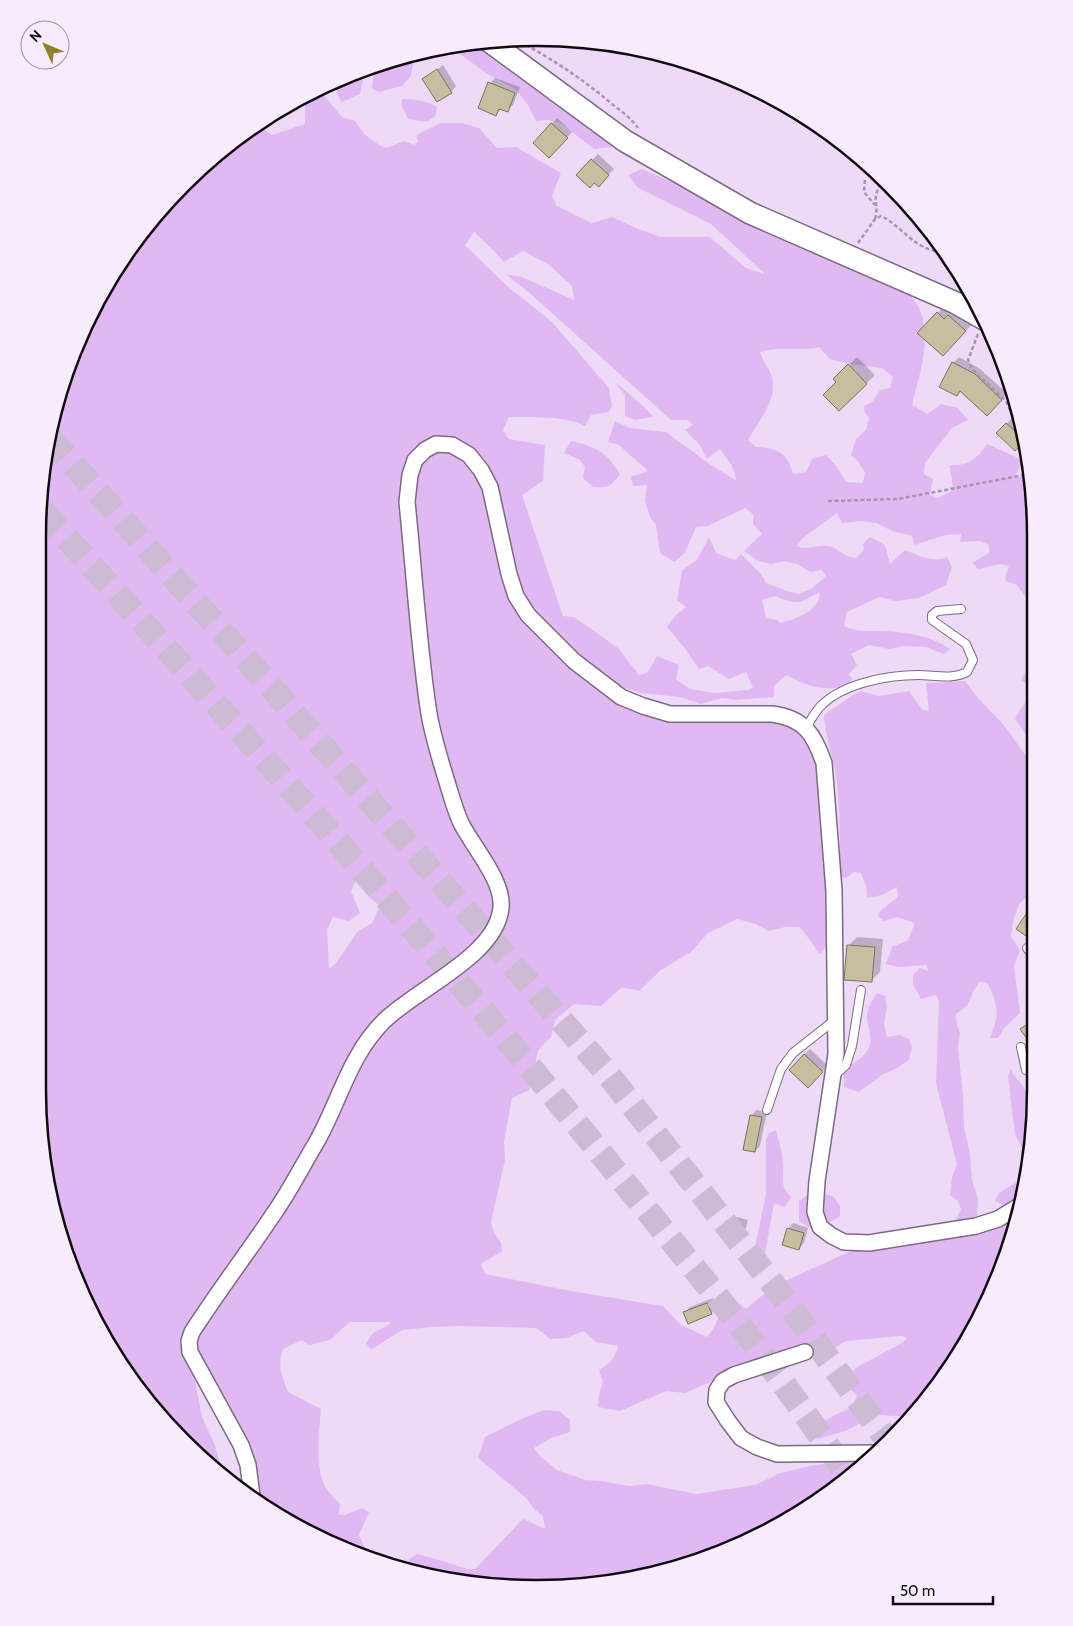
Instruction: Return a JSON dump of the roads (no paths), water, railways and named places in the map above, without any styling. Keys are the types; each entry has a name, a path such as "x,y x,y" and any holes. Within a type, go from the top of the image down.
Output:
{"main road":[{"path":"498,48 625,140 750,213 956,303 972,312"}],"street":[{"path":"251,1487 248,1465 241,1445 190,1352 189,1341 192,1332 278,1207 319,1138 344,1082 368,1039 398,1008 482,947 497,923 502,905 500,891 494,876 460,821 447,782 428,710 407,502 410,475 415,460 424,450 436,444 452,445 469,454 481,470 490,487 509,574 516,596 528,615 574,661 621,697 670,714 772,714 787,716 806,728 817,743 824,763 834,891 836,1019 836,1054 815,1212 820,1227 844,1242 869,1243 976,1226 998,1219 1011,1211"},
{"path":"805,1352 734,1375 723,1381 717,1390 716,1402 742,1438 757,1447 777,1454 865,1453"}],"lane":[{"path":"806,728 822,704 832,696 860,684 888,677 918,675 948,677 967,672 973,660 966,644 932,620 932,615 937,611 962,609"},
{"path":"833,1077 846,1065 852,1046 861,990"},
{"path":"767,1110 781,1069 793,1053 836,1019"},
{"path":"1022,1048 1027,1070"}],"tunnel":[{"path":"55,444 277,694 607,1073 780,1293 884,1435"},
{"path":"47,516 331,834 473,999 738,1323 781,1380 844,1470"}]}
